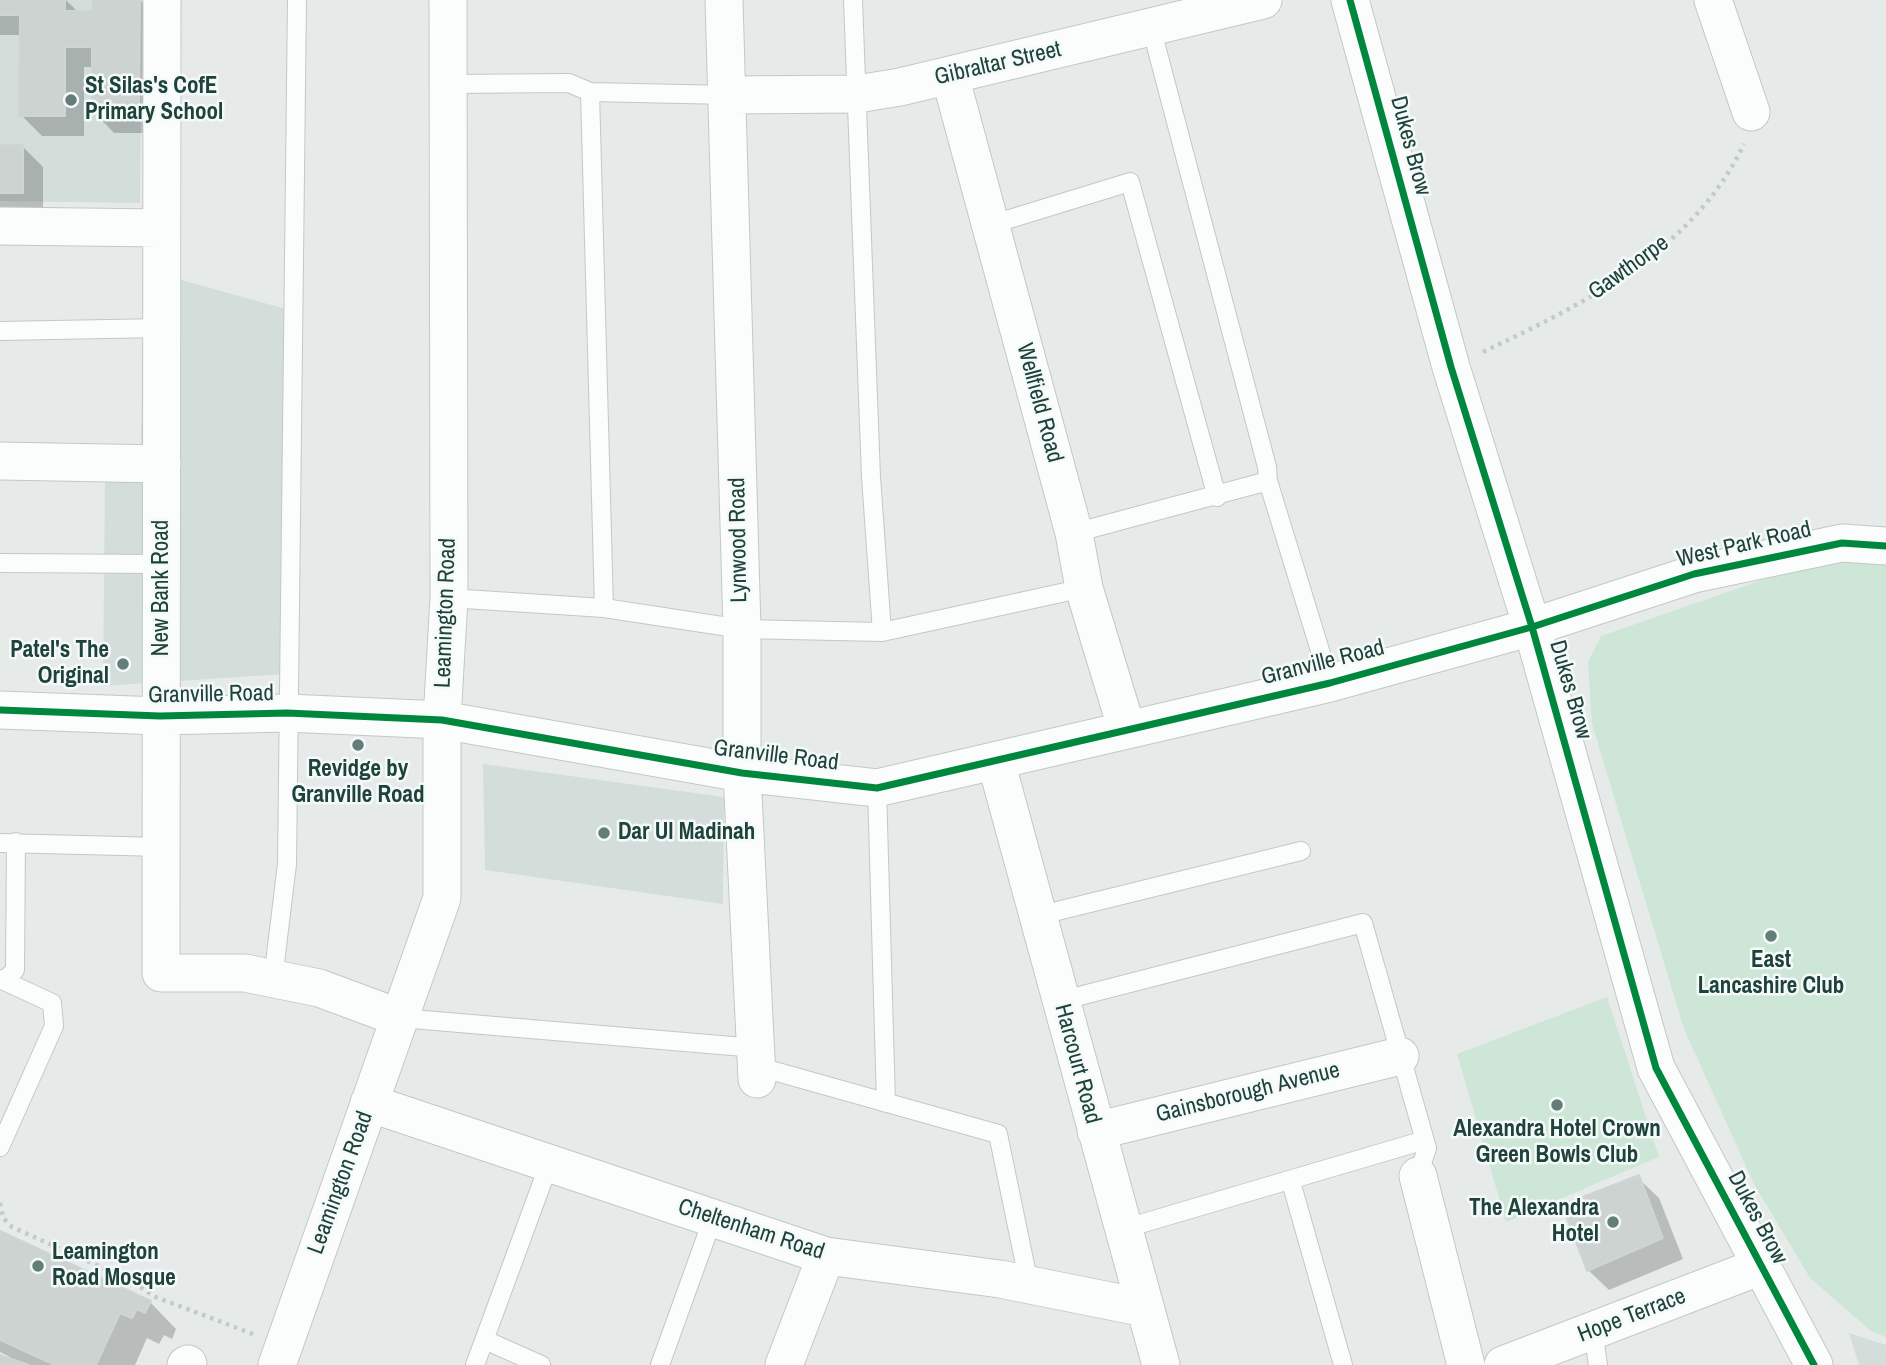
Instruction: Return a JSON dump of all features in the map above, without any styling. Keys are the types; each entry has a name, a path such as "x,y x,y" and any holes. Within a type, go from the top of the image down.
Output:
{"street":[{"name":"New Bank Road","path":"162,0 161,973 245,973 319,988 400,1018"},
{"name":"Leamington Road","path":"280,1355 442,898 442,720 449,597 448,0"},
{"name":"Lynwood Road","path":"724,0 729,95 742,772 756,1064"},
{"name":"Dukes Brow","path":"1350,0 1451,367 1532,627 1656,1068 1814,1365"},
{"path":"1713,0 1751,112"},
{"name":"Gibraltar Street","path":"729,95 857,94 950,76 1244,2"},
{"name":"Wellfield Road","path":"950,76 1074,533 1084,588 1127,730"},
{"path":"0,226 161,228"},
{"path":"0,461 162,464"},
{"name":"West Park Road","path":"1532,627 1694,574 1842,543 1886,546"},
{"name":"Granville Road","path":"0,710 160,716 287,713 442,720 742,772 877,788 1330,683 1532,627"},
{"name":"Harcourt Road","path":"996,762 1160,1365"},
{"name":"Gainsborough Avenue","path":"1096,1131 1400,1056"},
{"name":"Cheltenham Road","path":"369,1103 827,1255 1029,1284 1145,1307"},
{"path":"1418,1176 1466,1365"},
{"path":"784,1365 827,1255"},
{"name":"Hope Terrace","path":"1503,1365 1595,1348 1761,1266"}],"lane":[{"path":"273,979 288,864 287,713 297,0"},
{"path":"853,0 871,477 882,632"},
{"path":"1151,27 1268,467 1268,481 1330,683"},
{"path":"449,84 569,83 590,92 729,95"},
{"path":"590,92 604,608"},
{"path":"990,225 1130,182 1217,496"},
{"path":"0,331 162,328"},
{"path":"1074,533 1268,481"},
{"path":"0,563 163,564"},
{"path":"449,597 604,608 741,629 882,632 1084,588"},
{"path":"877,788 886,1102"},
{"path":"0,1147 54,1026 52,1003 2,980 15,970 8,843 162,846"},
{"path":"1037,916 1301,851"},
{"path":"1060,1001 1363,923 1427,1148 1418,1176"},
{"path":"400,1018 756,1064 998,1134 1029,1284"},
{"path":"1123,1229 1291,1182 1425,1140"},
{"path":"475,1365 549,1164"},
{"path":"1291,1182 1343,1365"},
{"path":"660,1365 713,1218"},
{"path":"485,1340 541,1365"}],"path":[{"path":"0,1203 3,1218 12,1227 132,1281 153,1296 280,1355"}],"shaded area":[{"name":"St Silas's CofE Primary School","path":"0,0 142,0 140,203 0,201"},
{"path":"145,270 286,309 286,674 103,686 105,473 140,474"},
{"name":"Dar Ul Madinah","path":"483,764 724,797 723,904 485,870"},
{"path":"1849,1333 1886,1345 1886,1365 1859,1365"}],"green space":[{"name":"East Lancashire Club","path":"1841,559 1886,562 1886,1337 1871,1331 1810,1278 1754,1184 1684,1029 1592,724 1588,662 1601,636 1762,580"},
{"name":"Alexandra Hotel Crown Green Bowls Club","path":"1607,997 1659,1157 1506,1222 1457,1054"}],"building":[{"path":"0,0 65,0 65,11 92,11 93,0 140,0 139,113 92,113 92,47 65,47 65,116 19,116 20,15 0,15"},
{"path":"0,145 23,145 23,193 0,193"},
{"name":"The Alexandra Hotel","path":"1639,1175 1663,1238 1587,1271 1562,1205"},
{"name":"Leamington Road Mosque","path":"0,1231 151,1301 145,1313 137,1309 132,1318 120,1313 96,1365 55,1365 0,1340"},
{"path":"0,1355 29,1365 0,1365"}],"cycle path":[{"path":"1350,0 1451,367 1532,627 1656,1068 1814,1365"},
{"path":"0,710 160,716 287,713 442,720 742,773 877,788 1330,683 1532,627 1694,574 1842,543 1886,546"}],"place":[{"name":"St Silas's CofE Primary School","path":"71,100"},
{"name":"Patel's The Original","path":"123,664"},
{"name":"Revidge by Granville Road","path":"358,745"},
{"name":"Dar Ul Madinah","path":"604,833"},
{"name":"East Lancashire Club","path":"1771,936"},
{"name":"Alexandra Hotel Crown Green Bowls Club","path":"1557,1105"},
{"name":"The Alexandra Hotel","path":"1613,1222"},
{"name":"Leamington Road Mosque","path":"38,1266"}]}
